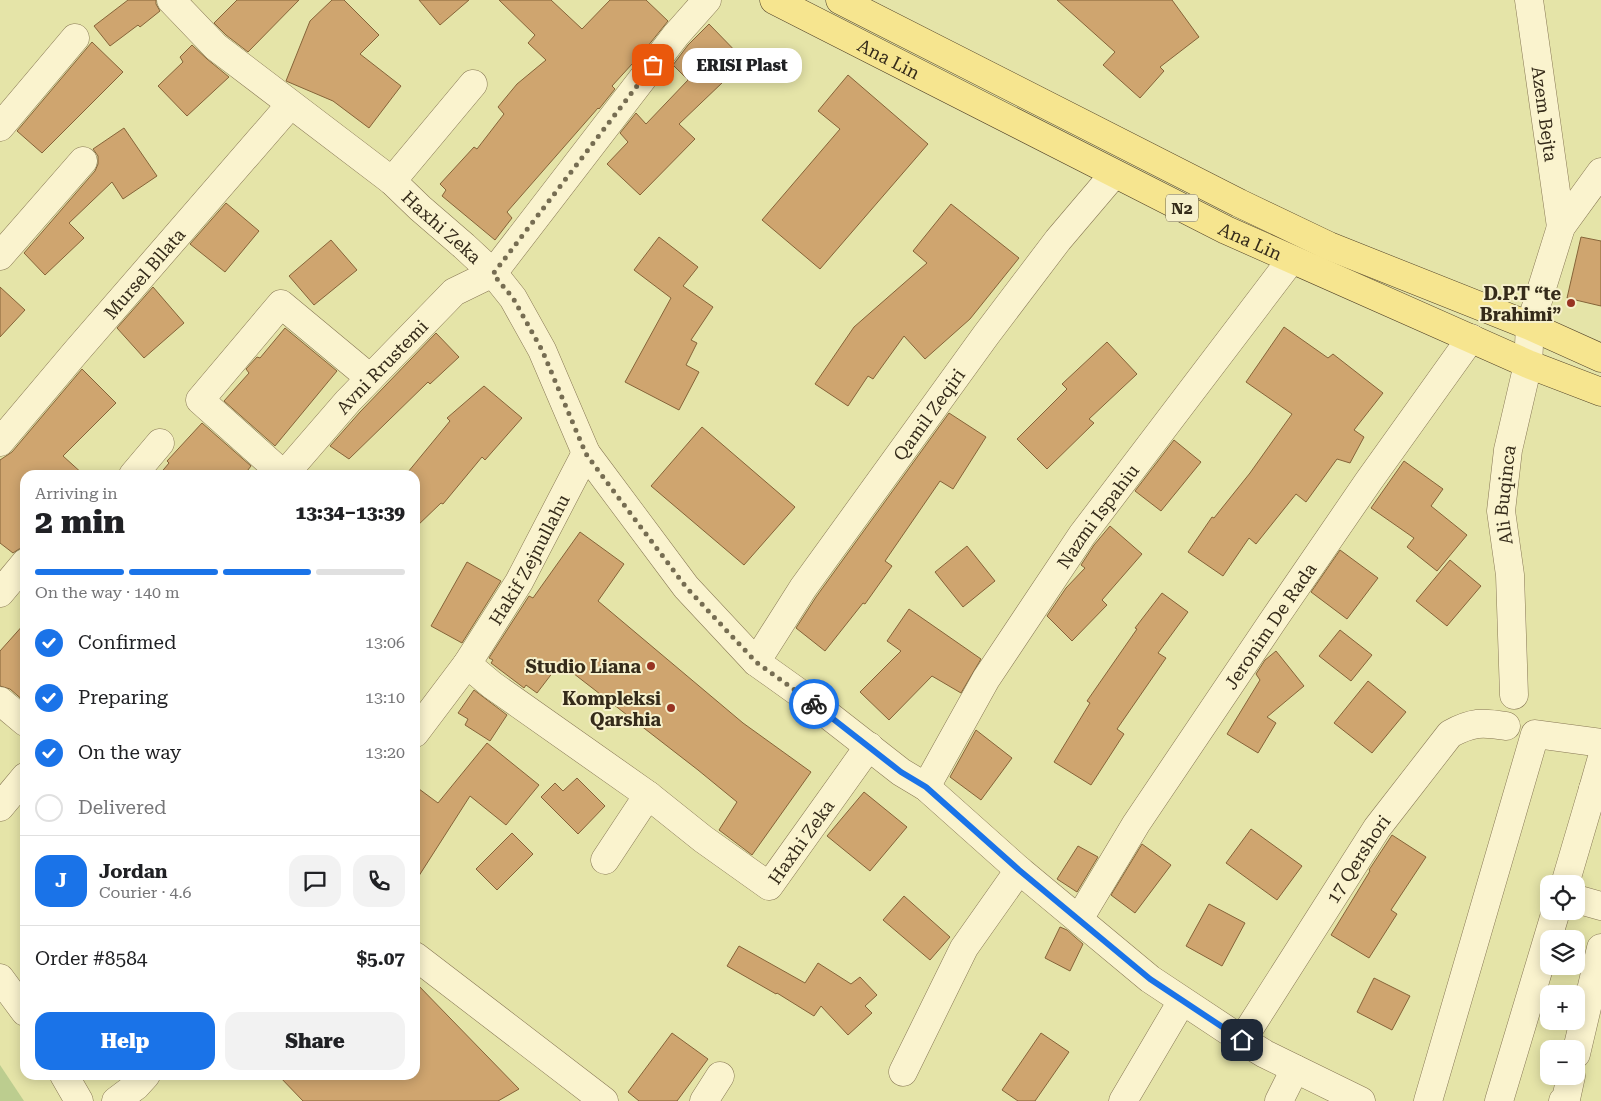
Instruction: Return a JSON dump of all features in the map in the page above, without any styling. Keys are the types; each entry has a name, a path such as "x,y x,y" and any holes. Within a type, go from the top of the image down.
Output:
{"main road":[{"name":"Ana Lin","path":"774,0 1226,230 1528,364 1601,392"},
{"name":"Ana Lin","path":"840,0 1239,203 1311,237 1530,326 1601,358"}],"street":[{"name":"Haxhi Zeka","path":"171,0 216,47 392,181 493,274 513,298 542,350 586,454 686,587 756,662 901,772 926,787 1019,870 1150,979 1242,1040 1295,1069 1361,1101"},
{"path":"493,274 676,35 707,0"},
{"name":"Azem Bejta","path":"1529,0 1561,227"},
{"path":"0,127 75,38"},
{"path":"392,181 473,84"},
{"name":"Mursel Bllata","path":"0,442 290,105"},
{"path":"0,256 83,161"},
{"path":"1561,227 1601,172"},
{"name":"Qamil Zeqiri","path":"756,662 803,588 986,335 1058,240 1114,174"},
{"name":"Ali Buqinca","path":"1514,695 1510,575 1501,511 1508,450 1528,364 1530,326 1561,227"},
{"name":"Nazmi Ispahiu","path":"926,787 986,679 1082,535 1291,260"},
{"name":"Avni Rrustemi","path":"288,470 370,378 454,292 493,274"},
{"path":"278,470 200,400 282,304 370,378"},
{"name":"Jeronim De Rada","path":"1079,919 1136,824 1368,482 1471,338"},
{"path":"137,470 160,443"},
{"name":"Hakif Zejnullahu","path":"420,726 467,664 519,582 586,454"},
{"path":"0,593 20,569"},
{"path":"467,664 492,685 648,795 605,860"},
{"path":"0,701 20,718"},
{"name":"17 Qershori","path":"1242,1040 1377,828 1450,734 1466,725 1489,723 1506,726"},
{"path":"1428,1101 1535,734 1601,743"},
{"name":"Haxhi Zeka","path":"648,795 703,839 769,886 869,746"},
{"path":"1567,875 1597,790 1601,761"},
{"path":"0,807 20,783"},
{"path":"903,1072 964,948 1019,870"},
{"path":"1585,902 1601,906"},
{"path":"1499,1101 1553,920"},
{"path":"1579,1040 1601,948"},
{"path":"420,960 604,1101"},
{"path":"0,978 20,1005"},
{"path":"1123,1101 1182,1001"},
{"path":"1278,1101 1295,1069"},
{"path":"704,1101 720,1076"},
{"path":"67,1080 79,1101"},
{"path":"116,1101 141,1080"},
{"path":"1563,1101 1566,1098 1569,1085"}],"shaded area":[{"path":"0,0 1601,0 1601,1101 0,1101"}],"green space":[{"path":"0,1065 24,1101 0,1101"}],"building":[{"path":"128,0 156,0 160,11 140,27 138,25 110,46 94,26"},
{"path":"237,0 299,0 248,52 214,23"},
{"path":"332,0 344,0 379,35 360,54 401,86 369,128 333,101 286,81 310,21"},
{"path":"419,0 469,0 440,25"},
{"path":"499,0 551,0 582,29 610,0 646,0 668,21 612,86 615,89 599,109 507,212 512,218 495,240 442,196 446,190 440,184 474,147 477,149 504,114 498,107 517,84 546,60 528,43 535,35"},
{"path":"1057,0 1172,0 1199,37 1160,67 1164,71 1140,98 1103,65 1115,52"},
{"path":"709,24 745,61 679,124 695,139 640,195 607,164 628,142 620,133 636,113 646,124 688,80 673,65 688,45"},
{"path":"92,42 123,72 42,153 17,131"},
{"path":"192,45 229,77 187,116 158,86 183,62 180,57"},
{"path":"848,75 928,144 820,269 762,220 840,129 818,111"},
{"path":"124,128 157,176 123,199 112,182 69,223 84,238 45,275 24,253 95,171 98,164 98,156 93,149"},
{"path":"226,203 259,231 225,272 190,244"},
{"path":"951,204 1019,258 970,319 925,359 904,336 873,379 868,376 848,406 815,384 854,327 927,263 913,251"},
{"path":"659,237 698,267 683,286 713,307 691,340 697,343 686,365 699,372 679,410 625,382 671,298 634,270"},
{"path":"1581,237 1601,241 1601,306 1567,298"},
{"path":"331,240 357,270 314,305 289,276"},
{"path":"0,287 25,310 0,337"},
{"path":"153,287 184,323 144,358 117,328"},
{"path":"1284,327 1328,358 1333,354 1383,393 1354,430 1364,437 1350,463 1337,459 1306,502 1296,494 1256,544 1249,538 1223,576 1188,552 1212,517 1214,518 1250,473 1292,414 1246,382"},
{"path":"285,328 337,371 275,446 224,401 249,373 246,369 257,357 260,358"},
{"path":"436,333 459,357 430,384 428,382 349,459 330,446 360,412"},
{"path":"1107,342 1137,374 1089,419 1094,423 1047,469 1017,439 1067,389 1062,384"},
{"path":"82,369 116,403 63,456 78,470 20,470 20,549 13,553 0,543 0,460 12,452"},
{"path":"484,386 522,418 485,460 482,457 443,504 441,503 420,523 420,470 410,470 450,421 447,418"},
{"path":"949,413 986,437 953,489 940,481 885,561 892,566 865,604 863,603 825,651 796,628 816,597"},
{"path":"202,423 251,466 248,470 163,470 169,463 167,461"},
{"path":"702,427 795,507 744,565 651,486"},
{"path":"1174,440 1201,462 1161,511 1135,491"},
{"path":"1404,461 1443,489 1431,506 1467,535 1437,571 1407,547 1414,538 1371,508"},
{"path":"1110,526 1142,554 1102,600 1107,605 1072,641 1047,616 1066,588 1085,568 1081,565 1094,545"},
{"name":"Kompleksi Qarshia","path":"580,532 624,564 598,601 743,723 811,772 752,855 719,830 737,802 560,663 537,693 526,685 524,688 491,663 493,660 489,658 529,596 533,598"},
{"path":"967,546 995,581 963,607 935,572"},
{"path":"1340,550 1378,578 1347,619 1311,592"},
{"path":"1450,560 1481,586 1447,626 1416,601"},
{"path":"467,562 501,581 462,643 431,626"},
{"path":"1162,593 1188,612 1158,653 1166,658 1117,729 1124,734 1091,785 1054,762 1090,703 1087,701 1137,629 1135,628"},
{"path":"909,609 981,659 961,693 932,676 889,720 860,692 901,651 887,641"},
{"path":"20,629 20,698 10,689 0,686 0,651"},
{"path":"1340,630 1372,655 1351,681 1319,656"},
{"path":"1276,651 1304,686 1267,717 1276,723 1258,753 1227,734 1260,680 1256,674 1265,660"},
{"path":"1368,681 1406,712 1372,753 1334,723"},
{"path":"474,690 507,715 490,741 465,725 468,719 458,713"},
{"path":"976,730 1012,758 981,800 950,777"},
{"path":"487,743 539,785 506,825 470,796 420,874 420,790 438,803"},
{"path":"577,778 605,806 578,834 541,797 555,783 563,791"},
{"path":"864,792 907,827 870,871 827,836"},
{"path":"1251,829 1302,866 1277,900 1226,863"},
{"path":"512,833 533,854 497,890 476,869"},
{"path":"1392,835 1426,857 1391,910 1397,914 1369,958 1331,935"},
{"path":"1142,844 1171,865 1135,913 1111,895"},
{"path":"1078,846 1098,857 1077,892 1057,879"},
{"path":"904,896 950,937 930,960 883,920"},
{"path":"1209,904 1245,923 1222,966 1186,946"},
{"path":"1060,927 1067,930 1083,944 1070,971 1045,958"},
{"path":"739,946 805,983 818,963 851,984 860,977 877,995 865,1006 872,1013 848,1035 821,1006 814,1016 777,993 727,966"},
{"path":"1374,978 1410,996 1392,1030 1357,1012"},
{"path":"420,987 519,1089 498,1101 303,1101 283,1080 420,1080"},
{"path":"672,1033 708,1059 677,1101 639,1101 628,1092"},
{"path":"1041,1033 1069,1052 1035,1101 1018,1101 1002,1090"}],"way so far":[{"path":"653,65 493,274 513,298 542,350 586,454 603,477 686,587 756,662 814,704"}],"place":[{"name":"ERISI Plast","path":"653,65"},
{"name":"D.P.T “te Brahimi”","path":"1571,303"},
{"name":"Studio Liana","path":"651,666"},
{"name":"Kompleksi Qarshia","path":"671,708"}],"route":[{"path":"814,704 901,772 926,787 1019,870 1150,979 1242,1040"}]}
